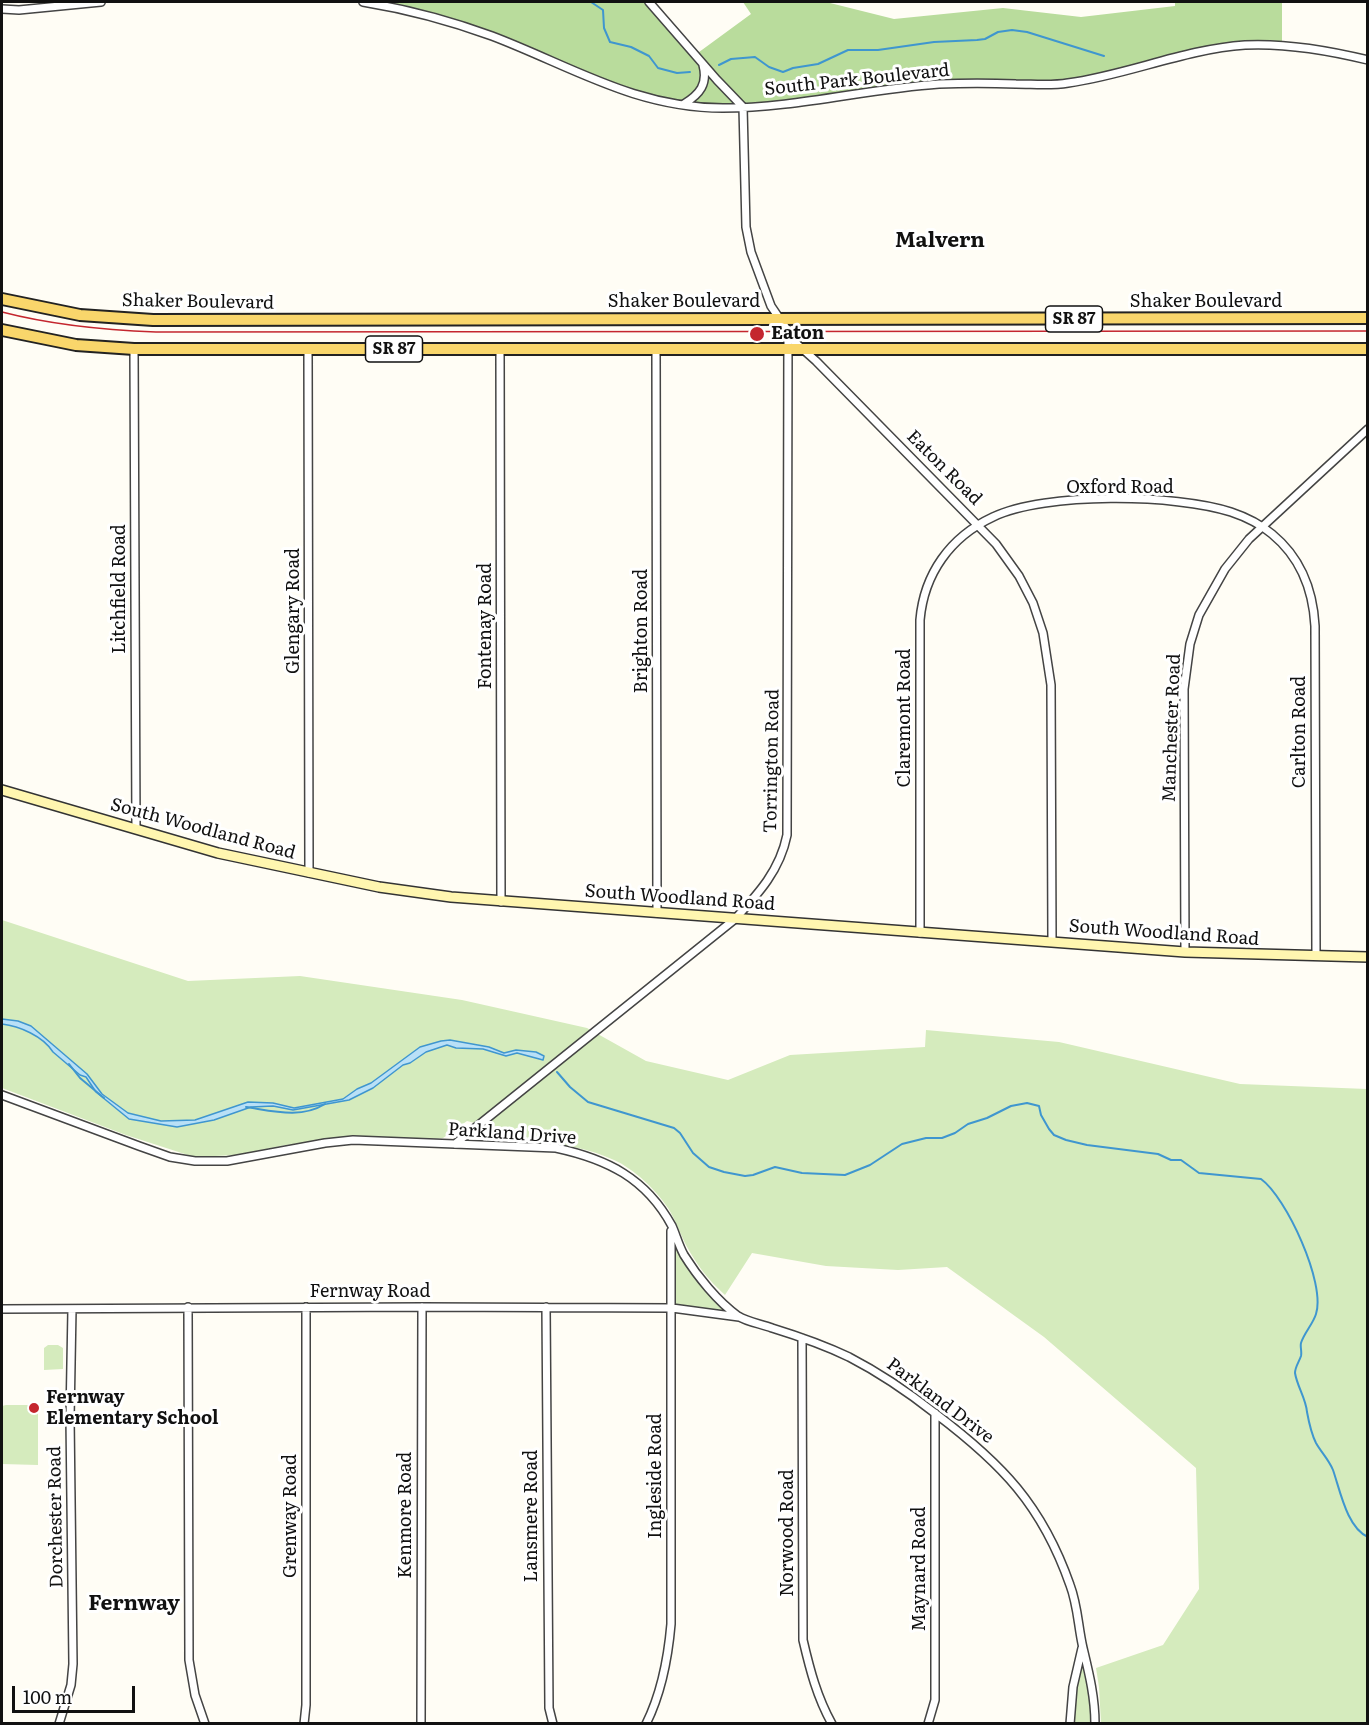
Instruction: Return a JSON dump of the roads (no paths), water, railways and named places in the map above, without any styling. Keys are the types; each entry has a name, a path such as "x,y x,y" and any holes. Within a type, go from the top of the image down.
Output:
{"main road":[{"name":"Shaker Boulevard","path":"2,299 80,315 153,320 1368,318"},
{"name":"SR 87","path":"2,330 60,342 134,349 1368,349"}],"street":[{"path":"2,9 19,10 101,2"},
{"name":"South Park Boulevard","path":"363,2 431,17 490,35 600,83 638,96 683,105 707,107 743,107 939,84 1057,85 1093,80 1208,51 1243,45 1300,47 1368,60"},
{"path":"649,2 743,107"},
{"path":"683,105 692,100 703,88 705,73 702,62"},
{"name":"Eaton Road","path":"743,107 746,227 751,252 771,306 788,328 788,336 979,525 1009,561 1026,588 1038,617 1047,650 1052,704 1052,942"},
{"name":"Torrington Road","path":"455,1144 735,919 770,879 785,845 788,824 788,336"},
{"name":"Litchfield Road","path":"134,349 136,829"},
{"name":"Glengary Road","path":"308,349 309,873"},
{"name":"Brighton Road","path":"656,349 657,913"},
{"name":"Fontenay Road","path":"500,350 501,902"},
{"name":"Manchester Road","path":"1185,952 1184,703 1187,660 1194,628 1206,599 1238,552 1368,429"},
{"name":"Oxford Road","path":"979,525 1002,513 1034,505 1125,499 1176,502 1218,509 1242,516 1262,527"},
{"name":"Claremont Road","path":"920,933 921,606 925,588 935,567 951,548 979,525"},
{"name":"Carlton Road","path":"1262,527 1280,542 1303,572 1308,582 1314,609 1316,956"},
{"name":"South Woodland Road","path":"2,790 219,853 379,887 501,902 1185,952 1368,957"},
{"name":"Parkland Drive","path":"2,1095 170,1157 195,1161 227,1161 352,1140 556,1148 584,1154 610,1164 634,1179 652,1199 671,1225 683,1254 707,1287 739,1317 802,1338 847,1356 878,1372 969,1438 994,1461 1030,1504 1046,1528 1071,1587 1090,1673 1095,1724"},
{"name":"Ingleside Road","path":"646,1724 663,1679 669,1651 671,1624 671,1225"},
{"path":"188,1307 189,1660 195,1695 204,1724"},
{"name":"Grenway Road","path":"304,1724 306,1705 306,1307"},
{"name":"Kenmore Road","path":"421,1724 422,1307"},
{"name":"Lansmere Road","path":"546,1307 549,1708 553,1724"},
{"name":"Fernway Road","path":"2,1309 672,1308 739,1317"},
{"name":"Dorchester Road","path":"59,1724 71,1685 73,1664 70,1418 72,1309"},
{"name":"Norwood Road","path":"802,1338 803,1640 810,1674 832,1724"},
{"name":"Maynard Road","path":"928,1724 935,1700 934,1413"},
{"name":"Parkland Drive","path":"1070,1724 1073,1687 1083,1646"}],"water":[{"path":"2,1019 18,1021 31,1026 87,1074 102,1094 128,1113 161,1121 195,1120 248,1102 273,1103 294,1108 343,1099 371,1083 420,1047 441,1041 450,1040 489,1047 504,1053 516,1050 536,1052 544,1056 543,1060 517,1053 506,1056 483,1049 456,1048 447,1045 426,1052 403,1065 373,1088 349,1100 293,1110 273,1106 251,1107 214,1120 177,1127 129,1119 96,1092 86,1077 80,1075 43,1041 16,1027 2,1024"}],"waterway":[{"path":"591,2 603,10 604,28 610,42 631,47 649,56 658,68 677,73 690,72"},
{"path":"719,65 731,59 755,57 769,67 783,72 818,64 848,50 878,50 934,42 977,40 985,39 998,32 1012,30 1027,32 1104,56"},
{"path":"69,1064 80,1078 104,1098"},
{"path":"557,1072 588,1102 674,1128 693,1153 709,1167 745,1176 775,1167 802,1173 845,1175 870,1165 902,1144 926,1138 942,1138 1011,1106 1027,1103 1039,1106 1049,1129 1054,1135 1066,1140 1158,1154 1171,1160 1181,1160 1199,1173 1261,1179 1282,1203 1292,1221 1310,1262 1315,1282 1318,1300 1316,1314 1301,1343 1301,1356 1295,1373 1305,1402 1311,1432 1333,1470 1350,1517 1355,1526 1368,1537"},
{"path":"246,1107 297,1113 316,1109 325,1104"}],"tram line":[{"path":"2,312 78,326 156,332 1368,331"}],"place":[{"name":"Eaton","path":"757,334"},
{"name":"Fernway Elementary School","path":"34,1408"}],"district":[{"name":"Malvern","path":"940,241"},
{"name":"Fernway","path":"134,1604"}]}
